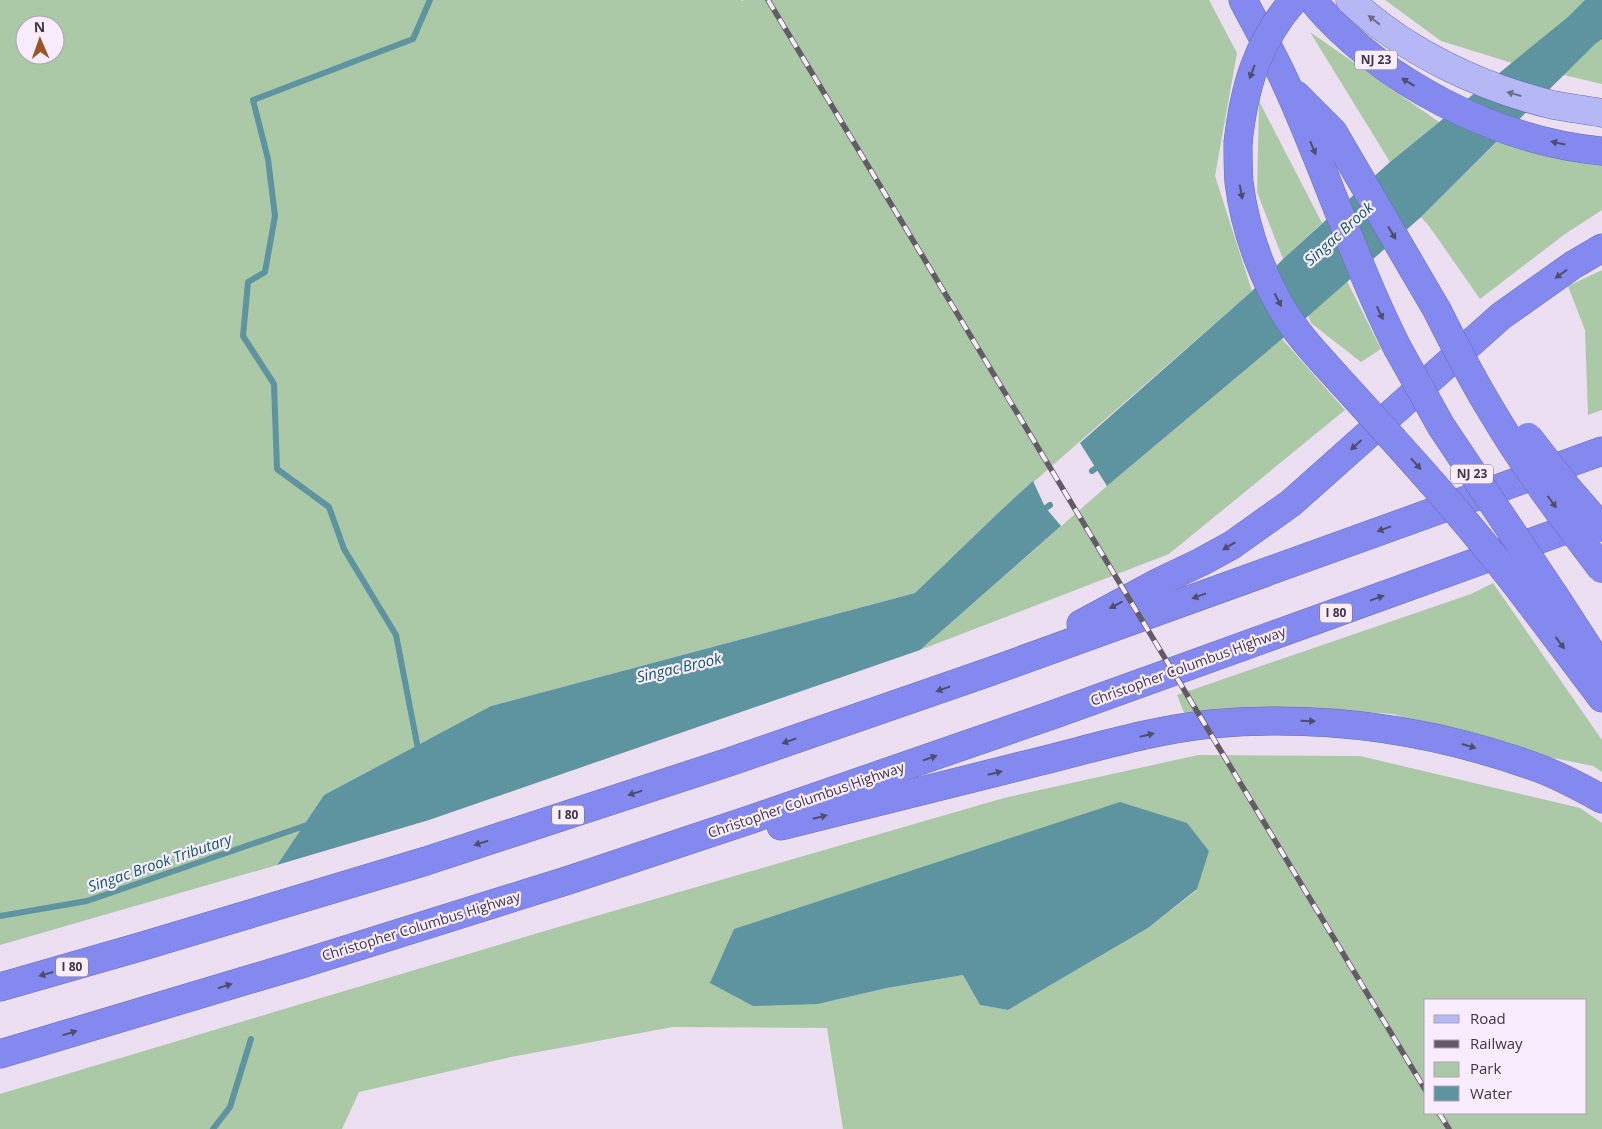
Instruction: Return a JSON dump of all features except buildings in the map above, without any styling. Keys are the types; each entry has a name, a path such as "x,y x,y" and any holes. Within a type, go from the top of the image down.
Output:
{"highway":[{"name":"NJ 23","path":"1243,0 1288,87 1365,278 1397,348 1543,599 1602,669"},
{"path":"1294,0 1283,13 1265,42 1250,75 1242,109 1238,143 1239,181 1245,215 1261,267 1283,310 1297,331 1324,363 1444,495 1501,563 1543,599 1602,698"},
{"name":"NJ 23","path":"1312,0 1339,29 1368,54 1397,75 1450,106 1514,132 1559,144 1602,151"},
{"path":"1288,87 1333,132 1437,310 1494,415 1550,500 1602,569"},
{"path":"989,672 1159,582 1201,562 1262,524 1291,503 1501,316 1573,265 1602,248"},
{"path":"1437,310 1505,408 1569,490 1602,528"},
{"name":"I 80","path":"0,987 426,861 714,767 989,672 1602,451"},
{"name":"Christopher Columbus Highway","path":"0,1054 301,964 569,880 768,814 1055,714 1602,517"},
{"path":"569,880 1100,746 1171,730 1209,724 1316,721 1353,724 1428,735 1496,754 1542,770 1602,799"}],"main road":[{"path":"1350,0 1387,30 1419,51 1476,79 1504,91 1554,105 1602,113"}],"green space":[{"path":"0,0 1209,0 1237,53 1215,176 1252,291 998,513 915,593 491,706 324,795 277,865 0,945"},
{"path":"1385,0 1602,0 1602,84 1512,63 1441,41"},
{"path":"1310,32 1439,122 1390,162"},
{"path":"1259,101 1322,223 1283,259 1257,192"},
{"path":"1498,141 1602,164 1602,210 1565,234 1480,299 1421,217"},
{"path":"1602,270 1602,410 1588,415 1585,330 1568,286"},
{"path":"1347,281 1381,349 1361,362 1311,323 1308,315"},
{"path":"1282,339 1345,410 1169,554 920,650 1107,486"},
{"path":"1493,583 1602,740 1602,772 1593,766 1539,755 1468,732 1392,714 1282,707 1185,715 1177,695 1471,594"},
{"path":"1198,755 1360,756 1580,808 1602,823 1602,1129 843,1129 827,1028 673,1027 511,1057 359,1092 342,1129 0,1129 0,1094 565,925 1004,798","holes":["1197,890 1148,928 1008,1010 980,1005 963,975 887,988 818,1004"]}],"water":[{"path":"1585,0 1602,0 1602,39 1421,217 1282,339 1107,486 1080,443 1252,291 1283,259 1390,162 1568,17"},
{"path":"1033,481 1045,507 1061,526 920,650 429,820 277,865 324,795 491,706 915,593"},
{"path":"1120,802 1187,823 1209,851 1197,889 1148,928 1008,1010 980,1005 963,975 887,988 818,1004 753,1006 710,983 734,929"}],"waterway":[{"path":"419,754 396,635 344,549 329,507 277,469 274,384 243,336 248,282 265,272 275,216 268,159 253,100 413,39 430,0"},
{"name":"Singac Brook","path":"1092,471 1102,464"},
{"name":"Singac Brook","path":"1039,513 1050,505"},
{"name":"Singac Brook Tributary","path":"0,916 87,901 310,824"},
{"name":"Singac Brook","path":"213,1129 230,1107 251,1039"}],"railway":[{"path":"768,0 1424,1088"},
{"path":"1440,1114 1449,1129"}]}
